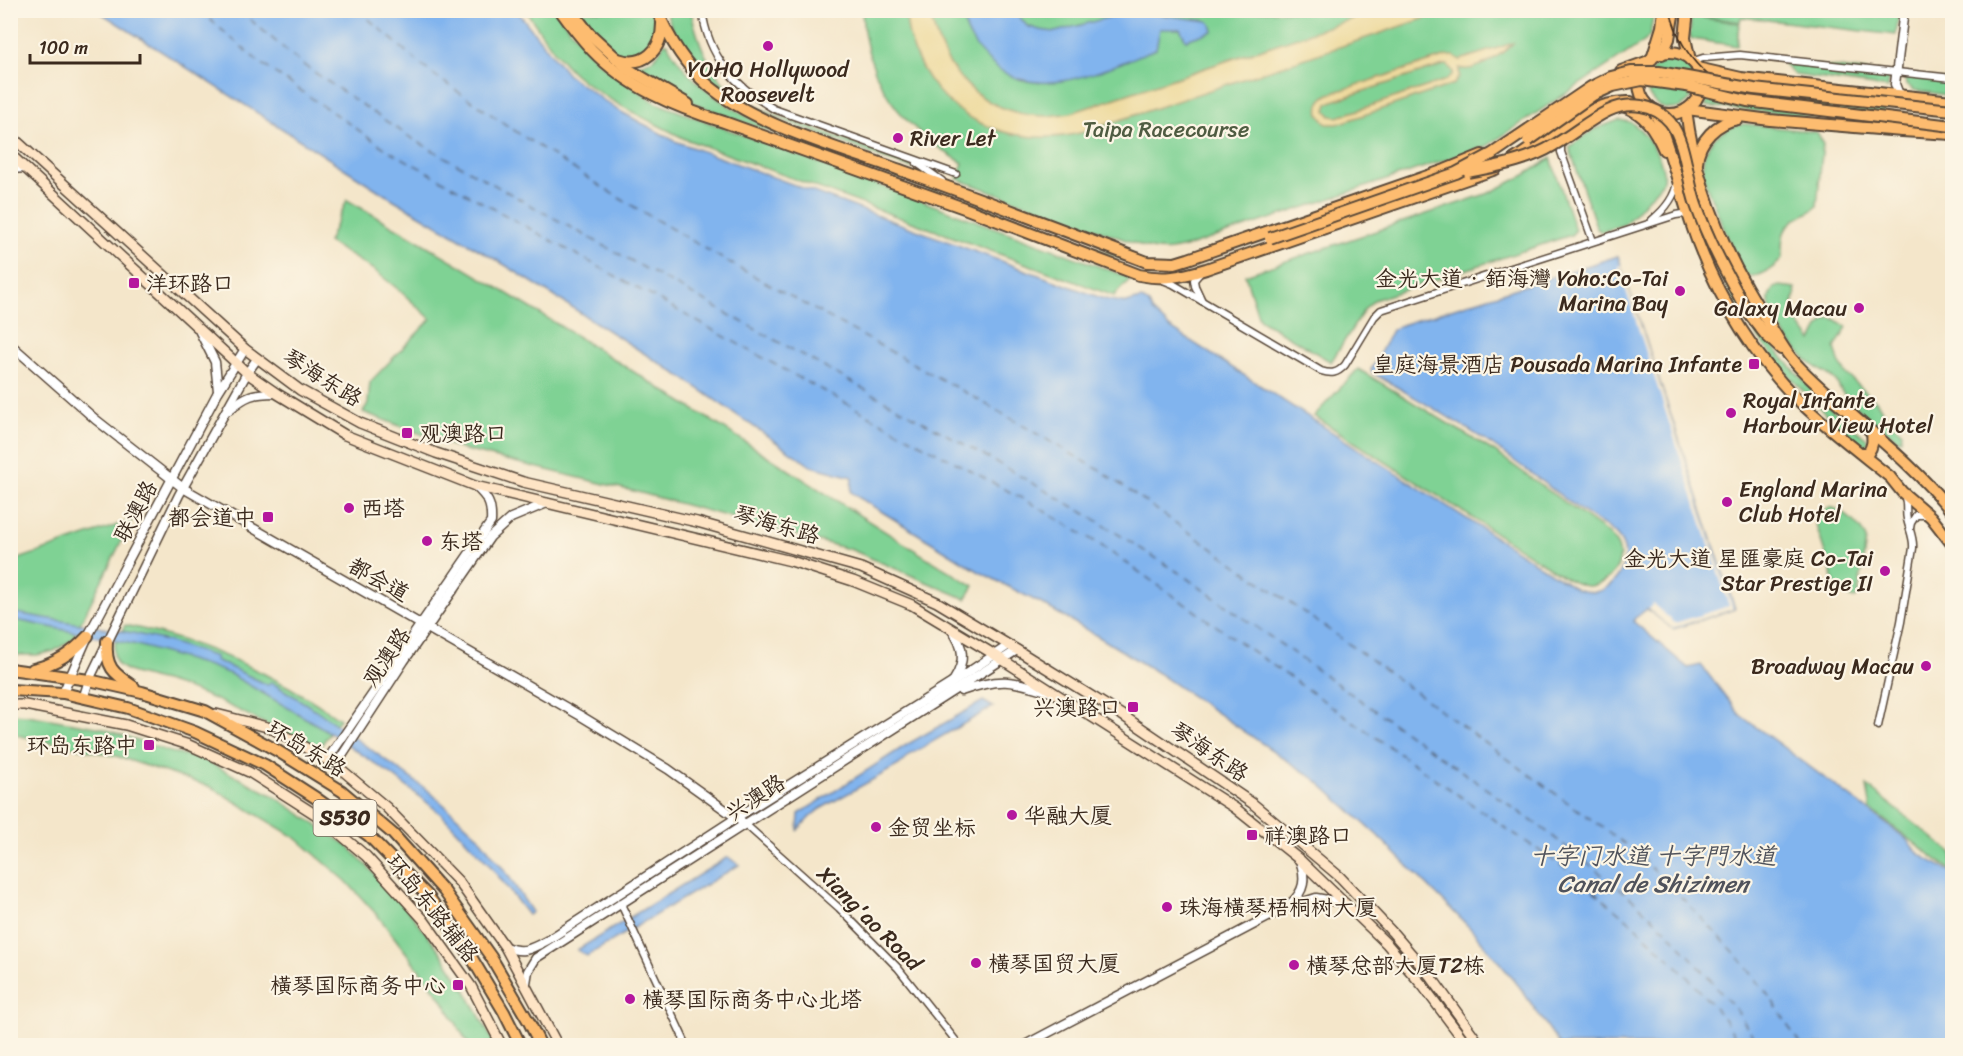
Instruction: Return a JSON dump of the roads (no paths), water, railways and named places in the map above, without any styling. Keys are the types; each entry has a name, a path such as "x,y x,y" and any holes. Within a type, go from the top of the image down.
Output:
{"main road":[{"path":"560,10 592,50 632,82 654,96 684,109 953,204 1139,275 1156,277 1175,278 1206,269 1500,168 1585,113 1609,103 1650,106 1670,114 1687,110 1902,132 1953,134"},
{"path":"571,10 589,33 628,69 724,122"},
{"path":"1654,58 1664,10"},
{"path":"1674,10 1670,39 1643,69 1641,94 1650,106 1670,154 1701,252 1718,288 1738,323 1761,356 1798,400 1890,477 1902,492 1931,517 1953,544"},
{"path":"1687,110 1696,101 1700,90 1700,78 1685,38 1688,10"},
{"path":"658,11 662,24 690,67 709,86 743,108 795,132 952,188 1147,262 1174,267 1188,265 1270,238 1462,170 1492,154 1591,87 1611,77 1631,72 1659,72 1754,89 1953,110"},
{"path":"611,55 631,62 642,60 652,54 659,45 662,24"},
{"path":"1147,262 1175,262 1188,259 1464,162 1498,147 1600,80 1654,58 1677,53 1711,73 1953,101"},
{"path":"1451,186 1500,162 1593,95 1613,86 1642,80 1686,86 1747,101 1953,126"},
{"path":"1585,113 1613,105 1637,111 1654,131 1674,169"},
{"path":"1435,181 1512,162 1543,151 1599,116 1617,108 1637,105 1654,110 1669,121 1678,136 1691,190 1707,234 1747,311 1765,334 1924,480 1953,512"},
{"path":"1687,110 1696,169 1726,249 1759,309 1791,358"},
{"path":"1696,169 1698,153 1704,141 1716,127 1732,120 1755,118"},
{"name":"琴海东路","path":"10,135 257,359 300,390 360,423 436,453 523,482 697,522 861,568 937,602 1013,647 1122,715 1252,803 1340,877 1432,978 1481,1046"},
{"path":"1670,154 1671,146 1677,140 1684,140 1691,147"},
{"name":"琴海东路","path":"10,154 236,363 276,393 345,435 475,486 791,561 853,581 912,605 998,657 1235,808 1300,860 1402,961 1424,986 1468,1046"},
{"path":"1861,453 1868,453 1871,449 1872,432"},
{"path":"1890,477 1887,464 1895,453"},
{"path":"27,670 64,658 75,651 88,636"},
{"path":"107,641 107,661 114,673 142,692"},
{"name":"环岛东路","path":"10,669 88,680 142,692 205,711 276,750 342,791 393,834 444,891 490,957 530,1022 541,1046"},
{"name":"环岛东路","path":"10,690 84,696 128,708 195,732 266,765 316,798 369,836 428,896 470,955 504,1012 520,1046"},
{"name":"环岛东路辅路","path":"10,705 25,705 126,725 189,745 249,772 321,818 366,856 423,919 471,986 502,1046"},
{"name":"环岛东路辅路","path":"205,711 271,728 331,763 386,807 459,882 505,947 558,1046"}],"street":[{"path":"702,10 703,22 711,44 722,64 736,82 754,97 774,109 956,174"},
{"path":"1904,10 1896,89 1906,96"},
{"path":"1694,64 1703,58 1740,55 1953,78"},
{"path":"1569,123 1561,137 1560,144 1593,241"},
{"path":"911,159 952,188"},
{"path":"10,170 28,169"},
{"path":"1647,224 1663,210 1677,182"},
{"path":"1156,277 1173,284 1321,371 1332,374 1345,365 1374,316 1382,310 1680,214 1689,218"},
{"path":"1202,301 1194,280 1206,269"},
{"path":"197,327 215,362 218,393"},
{"name":"都会道","path":"10,344 95,418 183,488 424,625 668,769 745,824"},
{"name":"联澳路","path":"63,693 88,636 218,393 245,349"},
{"name":"联澳路","path":"84,696 88,680 183,488 257,359"},
{"path":"224,414 241,399 252,394 276,393"},
{"name":"观澳路","path":"331,763 491,522 492,508 488,498 475,486"},
{"path":"1878,726 1914,542 1906,516 1906,500 1902,492"},
{"name":"观澳路","path":"424,625 490,537 511,518 547,502"},
{"path":"1910,529 1916,515 1925,514 1931,517"},
{"path":"951,629 959,640 963,659 960,671 952,683"},
{"name":"兴澳路","path":"526,983 528,971 536,958 949,695 1013,647"},
{"name":"兴澳路","path":"505,947 518,952 548,940 736,818 952,683 998,657"},
{"path":"949,695 998,681 1013,681 1055,693"},
{"name":"Xiang'ao Road","path":"745,824 839,908 898,968 960,1046"},
{"path":"1286,908 1298,897 1305,883 1300,860"},
{"path":"1023,1046 1286,908 1316,898 1345,903"},
{"path":"621,904 687,1046"}],"water":[{"name":"十字门水道 十字門水道 Canal de Shizimen","path":"98,11 517,11 568,75 616,109 675,141 1104,299 1127,303 1144,300 1169,327 1576,589 1590,592 1606,588 1615,581 1622,570 1625,558 1623,546 1616,535 1495,447 1371,370 1392,330 1401,325 1618,256 1735,609 1673,629 1647,609 1634,619 1634,622 1688,668 1701,665 1740,715 1908,840 1922,856 1952,873 1952,1045 1560,1045 1519,986 1472,930 1377,835 1316,780 1158,673 1042,604 978,571 858,497 851,492 852,477 811,466 683,378 505,265 384,194"},
{"path":"961,11 1015,11 1027,26 1055,32 1132,11 1208,21 1213,31 1186,40 1180,29 1160,29 1156,49 1116,65 1072,79 1050,82 1029,81 1009,75 984,56 968,32"},
{"path":"10,612 167,641 216,657 215,660 268,685 271,682 316,710 430,792 477,835 508,875 532,912 528,915 488,863 442,815 424,800 326,730 230,674 137,645 11,619"},
{"path":"983,701 993,707 911,754 899,765 820,809 798,830 799,814 908,744"},
{"path":"728,857 739,865 587,956 577,950"}],"tram line":[{"path":"1670,10 1683,44 1703,71 1730,90 1747,97 1765,102 1952,121"}],"place":[{"name":"YOHO Hollywood Roosevelt","path":"768,46"},
{"name":"River Let","path":"898,138"},
{"name":"洋环路口","path":"134,283"},
{"name":"金光大道．銆海灣 Yoho:Co-Tai Marina Bay","path":"1680,291"},
{"name":"Galaxy Macau","path":"1859,308"},
{"name":"皇庭海景酒店 Pousada Marina Infante","path":"1754,364"},
{"name":"Royal Infante Harbour View Hotel","path":"1731,413"},
{"name":"观澳路口","path":"407,433"},
{"name":"England Marina Club Hotel","path":"1727,502"},
{"name":"西塔","path":"349,508"},
{"name":"都会道中","path":"268,517"},
{"name":"东塔","path":"427,541"},
{"name":"金光大道 星匯豪庭 Co-Tai Star Prestige II","path":"1885,571"},
{"name":"Broadway Macau","path":"1926,666"},
{"name":"兴澳路口","path":"1133,707"},
{"name":"环岛东路中","path":"149,745"},
{"name":"华融大厦","path":"1012,815"},
{"name":"金贸坐标","path":"876,827"},
{"name":"祥澳路口","path":"1252,835"},
{"name":"珠海横琴梧桐树大厦","path":"1167,907"},
{"name":"横琴国贸大厦","path":"976,963"},
{"name":"横琴总部大厦T2栋","path":"1294,965"},
{"name":"横琴国际商务中心","path":"458,985"},
{"name":"横琴国际商务中心北塔","path":"630,999"}],"park label":[{"name":"Taipa Racecourse","path":"1166,129"}]}
